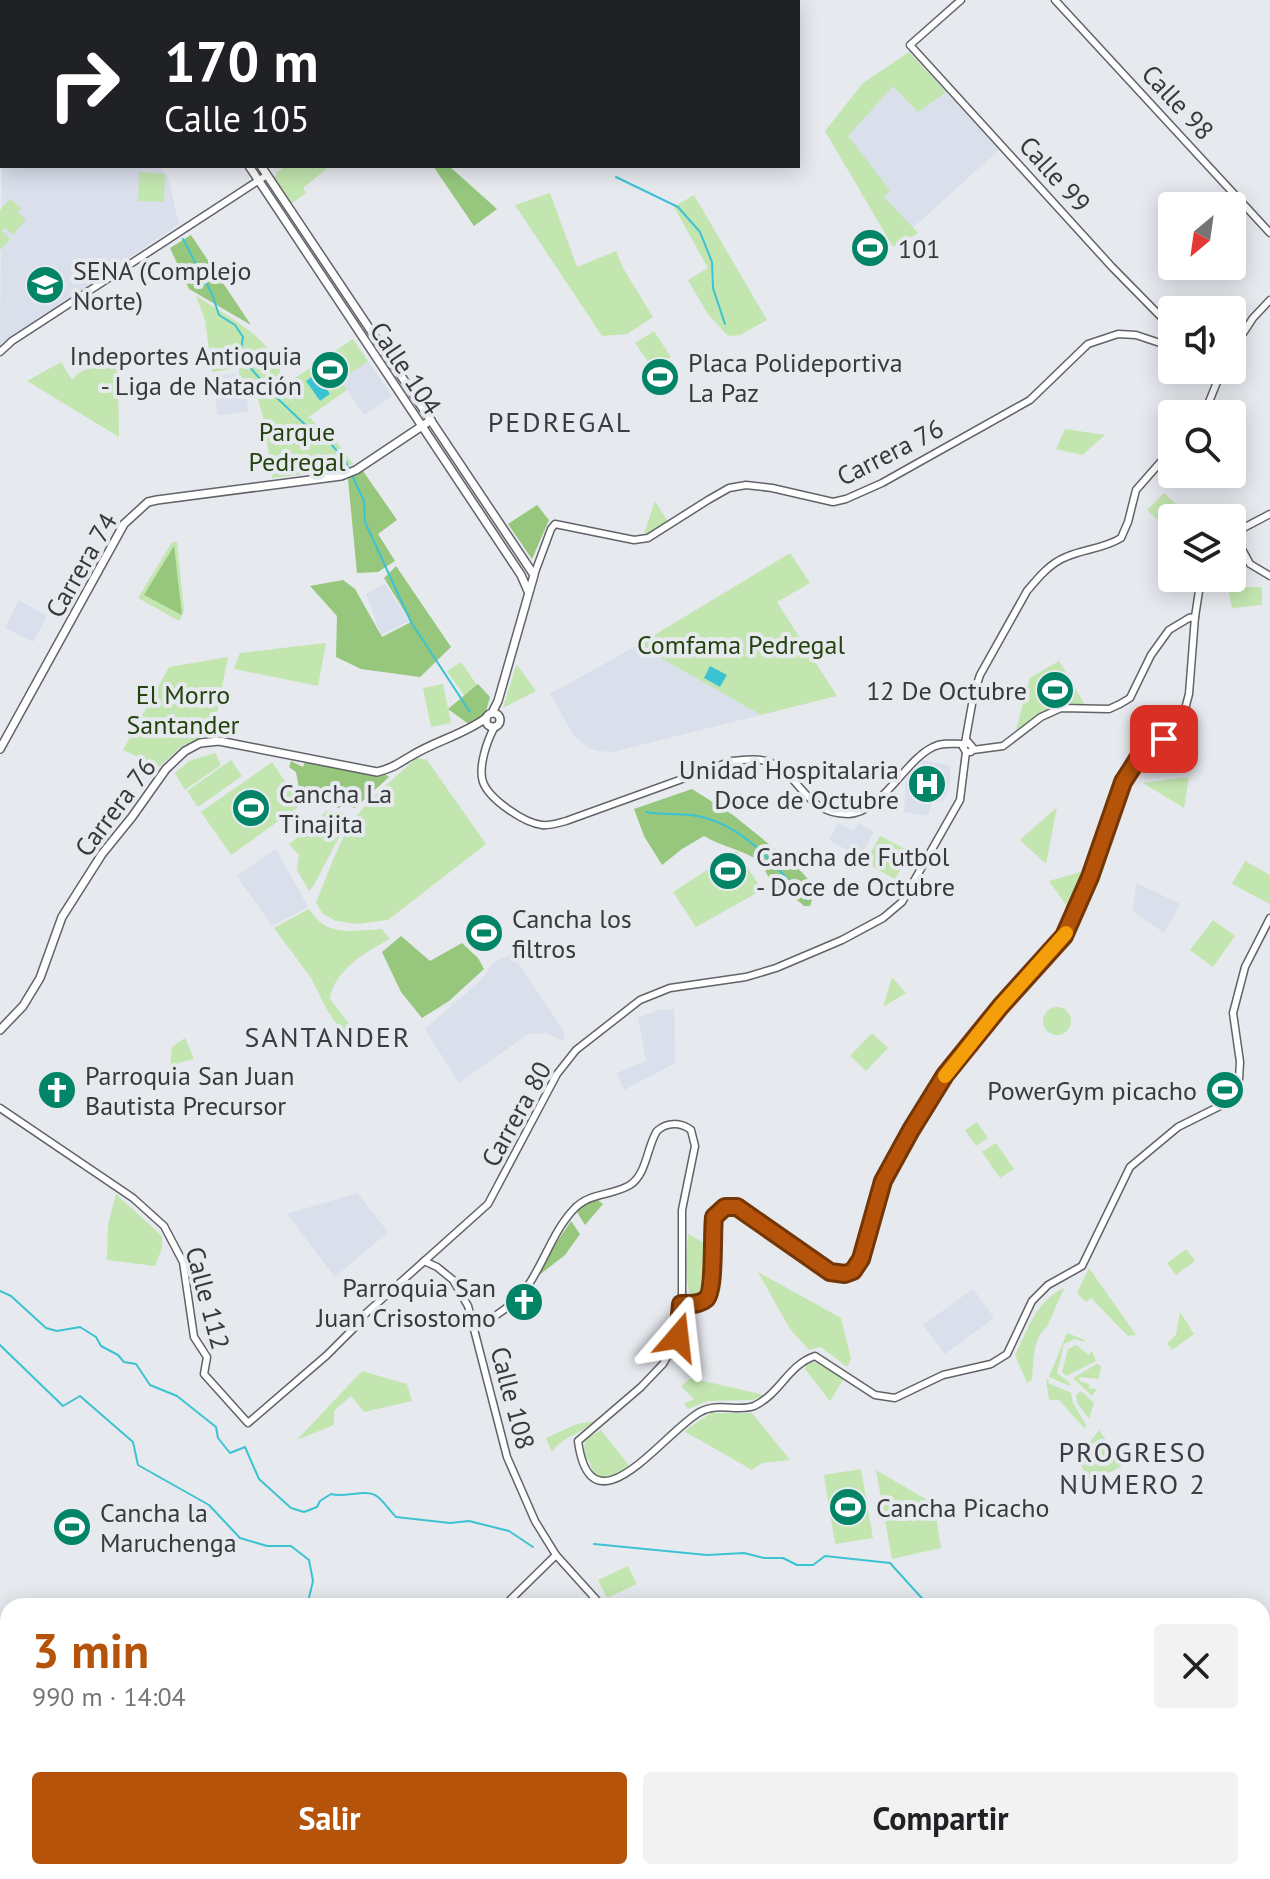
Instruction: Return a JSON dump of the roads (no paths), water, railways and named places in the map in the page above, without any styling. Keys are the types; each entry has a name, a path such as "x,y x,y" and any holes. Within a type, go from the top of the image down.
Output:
{"main road":[{"name":"Calle 104","path":"250,168 521,575 529,593"},
{"name":"Calle 104","path":"262,168 534,575"},
{"name":"Carrera 74","path":"0,749 124,524 148,502 341,476 356,470 431,420"},
{"name":"Carrera 76","path":"0,1030 23,1006 40,978 62,917 102,854 166,769 185,751 200,743 219,741 377,772 397,767 411,756 476,725 491,723 534,575"}],"street":[{"name":"Calle 99","path":"961,0 910,45 1158,314"},
{"name":"Calle 98","path":"1055,0 1270,233"},
{"path":"0,352 12,341 267,175"},
{"path":"1246,329 1270,300"},
{"name":"Carrera 76","path":"534,575 555,524 641,540 654,536 729,488 755,484 833,502 870,489 1030,400 1088,344 1118,334 1136,335 1158,342"},
{"path":"967,748 974,693 980,675 1027,591 1065,557 1091,551 1121,538 1136,490 1158,465"},
{"path":"802,495 806,495 812,486"},
{"path":"1246,527 1270,514"},
{"path":"1246,557 1250,564 1270,576"},
{"path":"681,1304 695,1304 708,1298 713,1286 711,1255 714,1217 719,1209 728,1206 737,1207 830,1272 845,1274 853,1271 861,1259 883,1181 911,1130 945,1075 1071,925 1132,765 1182,720 1189,694 1199,592"},
{"path":"491,723 481,769 482,780 489,793 501,804 535,823 544,825 566,821 732,761 753,759 779,767 812,802 824,810 848,814 860,812 881,796 922,754 936,745 985,750 1003,746 1041,717 1061,708 1109,709 1120,704 1130,698 1151,655 1169,630 1195,617"},
{"name":"Carrera 80","path":"248,1423 327,1355 364,1315 488,1204 515,1158 546,1091 571,1057 640,1000 670,988 746,977 789,963 883,918 902,902 960,800 967,748"},
{"path":"474,1329 507,1309 527,1286 573,1210 585,1200 630,1185 639,1174 657,1131 672,1124 691,1130 695,1146 682,1210 678,1337 663,1364 624,1404 578,1441 583,1467 591,1477 610,1481 624,1476 701,1411 723,1406 751,1407 773,1394 801,1360 815,1356 875,1395 895,1398 943,1375 991,1364 1011,1348 1028,1309 1040,1292 1082,1266 1130,1167 1178,1127 1226,1103 1234,1092 1240,1071 1233,1013 1245,967 1270,918"},
{"name":"Calle 112","path":"0,1108 133,1198 164,1226 183,1262 194,1337 207,1357 204,1374 248,1423"},
{"name":"Calle 108","path":"424,1261 453,1280 468,1306 507,1457 530,1509 556,1555 595,1598"},
{"path":"512,1598 556,1555"}],"water":[{"path":"316,374 330,394 320,401 306,381"},
{"path":"710,666 727,675 720,687 704,678"}],"waterway":[{"path":"616,177 678,207 700,232 712,262 713,288 725,324"},
{"path":"183,239 212,294 219,315 235,325 243,337 241,349 247,364 276,397 317,436 330,443 349,469"},
{"path":"352,475 364,501 365,522 411,622 470,712"},
{"path":"646,812 691,815 726,826 755,846 806,900"},
{"path":"0,1291 11,1296 46,1328 57,1331 80,1327 124,1362 136,1364 150,1385 177,1396 216,1427 218,1438 230,1453 245,1447 259,1479 291,1508 304,1512 317,1507 331,1494 368,1493 378,1497 396,1517 450,1523 469,1521 509,1531 533,1547"},
{"path":"0,1345 63,1406 80,1396 133,1442 138,1465 209,1505 240,1538 267,1546 291,1546 309,1560 313,1581 309,1598"},
{"path":"594,1544 707,1555 744,1553 764,1558 783,1558 797,1565 813,1565 825,1556 890,1563 922,1598"}],"place":[{"name":"101","path":"870,248"},
{"name":"SENA (Complejo Norte)","path":"45,285"},
{"name":"Indeportes Antioquia - Liga de Natación","path":"330,370"},
{"name":"Placa Polideportiva La Paz","path":"660,377"},
{"name":"12 De Octubre","path":"1055,690"},
{"name":"Unidad Hospitalaria Doce de Octubre","path":"927,784"},
{"name":"Cancha La Tinajita","path":"251,808"},
{"name":"Cancha de Futbol - Doce de Octubre","path":"728,871"},
{"name":"Cancha los filtros","path":"484,933"},
{"name":"Parroquia San Juan Bautista Precursor","path":"57,1090"},
{"name":"PowerGym picacho","path":"1225,1090"},
{"name":"Parroquia San Juan Crisostomo","path":"524,1302"},
{"name":"Cancha Picacho","path":"848,1507"},
{"name":"Cancha la Maruchenga","path":"72,1527"}],"district":[{"name":"PEDREGAL","path":"560,421"},
{"name":"SANTANDER","path":"328,1036"},
{"name":"PROGRESO NUMERO 2","path":"1133,1467"}],"park label":[{"name":"Parque Pedregal","path":"297,446"},
{"name":"Comfama Pedregal","path":"741,644"},
{"name":"El Morro Santander","path":"183,709"}]}
